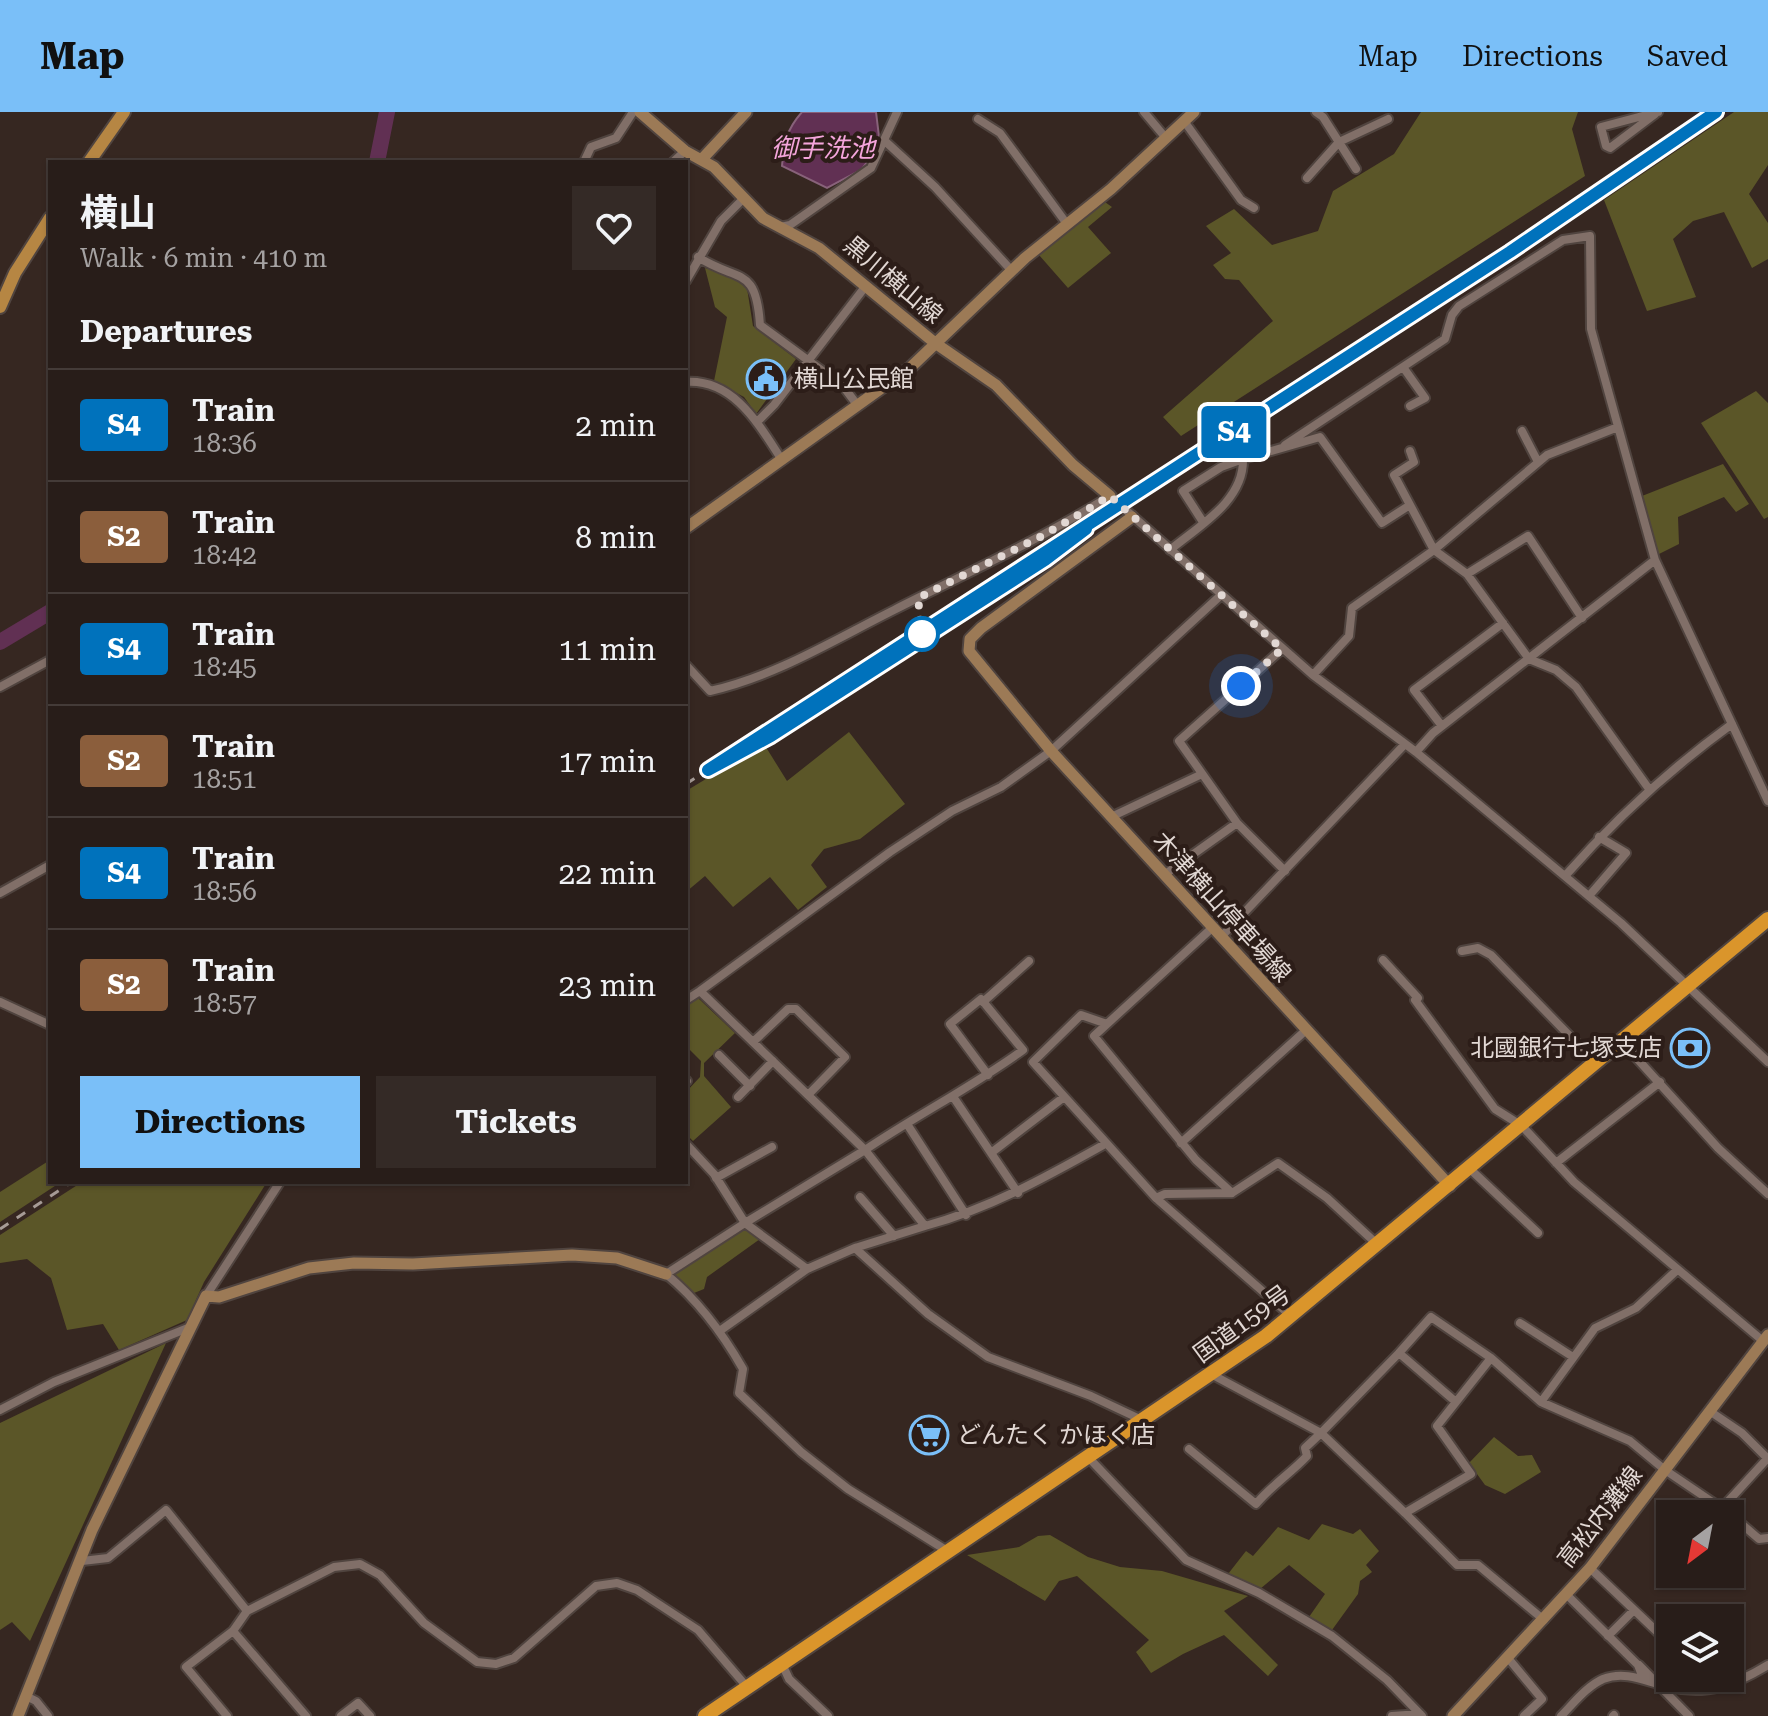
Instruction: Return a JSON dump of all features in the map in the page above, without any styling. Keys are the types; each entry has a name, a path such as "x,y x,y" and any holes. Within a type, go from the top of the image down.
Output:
{"highway":[{"name":"国道159号","path":"705,1716 1292,1317 1768,919"}],"main road":[{"path":"90,160 124,112"},
{"path":"0,307 15,273 48,221"}],"street":[{"path":"585,160 591,147 616,138 633,112"},
{"name":"黒川横山線","path":"640,112 685,151 703,158 742,200 779,227 819,248 935,343 1011,398 1073,465 1110,496"},
{"path":"703,158 746,112"},
{"path":"779,227 790,225 871,168 886,142 897,112"},
{"path":"1144,112 1165,137"},
{"path":"688,527 911,367 1012,271 1194,112"},
{"path":"1316,112 1323,117 1356,169"},
{"path":"1656,113 1621,141 1606,146 1601,127 1656,113"},
{"path":"978,119 1000,133 1067,224"},
{"path":"1307,178 1339,142 1388,119"},
{"path":"1184,121 1241,200 1254,208"},
{"path":"886,142 935,187 1012,271"},
{"path":"675,160 685,151"},
{"path":"688,277 721,221 742,200"},
{"path":"1285,445 1445,339 1452,315 1459,306 1563,240 1590,236 1591,329 1655,560 1768,801"},
{"path":"698,257 713,266 735,271 754,288 758,294 760,325 843,386 858,406"},
{"path":"757,422 774,405 865,287"},
{"path":"1403,367 1425,398 1410,406"},
{"path":"688,382 702,381 742,402 782,460"},
{"path":"1313,675 1349,636 1352,608 1434,550 1544,461 1569,444 1618,427"},
{"path":"1522,431 1544,461"},
{"path":"1203,522 1183,491 1221,467 1285,445 1320,437 1382,523 1410,505"},
{"path":"1410,451 1414,462 1394,475 1434,550 1467,574 1529,659 1556,670 1576,687 1649,789"},
{"path":"1170,550 1239,486 1243,459"},
{"path":"688,667 710,691 741,684 826,646 1021,547 1110,496 1313,675 1416,752 1589,896 1768,1062"},
{"name":"木津横山停車場線","path":"1132,517 981,628 970,639 969,651 1051,751 1450,1186"},
{"path":"1467,574 1528,536 1582,618"},
{"path":"1416,752 1442,726 1655,560"},
{"path":"688,999 890,852 952,811 1001,787 1051,751 1220,596"},
{"path":"1442,726 1414,690 1503,623"},
{"path":"1282,649 1179,741 1237,823 1285,871"},
{"path":"0,687 48,661"},
{"path":"1565,876 1599,837 1649,789 1732,724"},
{"path":"1221,937 1405,744"},
{"path":"1111,817 1202,774"},
{"path":"1164,875 1237,823"},
{"path":"1589,896 1626,853 1599,837"},
{"path":"0,893 48,866"},
{"path":"1212,928 1094,1036 1181,1143 1232,1193"},
{"path":"1462,951 1478,948 1491,955 1596,1063"},
{"path":"1383,960 1418,998 1415,1000 1495,1109 1522,1126 1556,1163 1677,1270 1766,1338"},
{"path":"983,1002 1029,961"},
{"path":"700,991 865,1150 925,1226"},
{"path":"988,1075 950,1024 981,999 1105,1144 1156,1198 1292,1317"},
{"path":"0,1002 48,1024"},
{"path":"753,1042 788,1009 796,1009 806,1018 845,1057 808,1095"},
{"path":"1033,1062 1081,1015 1107,1024"},
{"path":"1181,1143 1305,1031"},
{"path":"1622,1042 1718,1148 1768,1194"},
{"path":"666,1274 954,1098 1023,1050"},
{"path":"719,1055 750,1086"},
{"path":"738,1097 773,1061"},
{"path":"1556,1163 1660,1082"},
{"path":"991,1153 1064,1097"},
{"path":"954,1098 1018,1193"},
{"path":"907,1124 966,1215"},
{"path":"721,1330 807,1269 855,1248 966,1215 1018,1193 1105,1144"},
{"path":"688,1146 716,1178 745,1223 807,1269"},
{"path":"716,1178 772,1147"},
{"path":"1156,1198 1165,1194 1232,1193 1278,1163 1327,1198 1378,1246"},
{"path":"1470,1169 1538,1233"},
{"path":"18,1716 92,1530 188,1328 279,1184"},
{"path":"860,1197 894,1236"},
{"path":"855,1248 928,1314 988,1357 1091,1396 1143,1420"},
{"path":"206,1296 219,1297 309,1268 354,1263 413,1264 572,1255 617,1258 666,1274 686,1290 721,1330 743,1369 739,1393 801,1452 848,1489 949,1552"},
{"path":"1541,1402 1595,1328 1636,1308 1677,1270"},
{"path":"1189,1449 1256,1504 1275,1482 1292,1472 1307,1456 1305,1448 1431,1317 1491,1358 1541,1402 1630,1441 1709,1500"},
{"path":"1520,1323 1573,1357"},
{"path":"0,1410 54,1382 188,1328"},
{"name":"高松内灘線","path":"1453,1716 1590,1568 1766,1338"},
{"path":"1399,1353 1456,1402"},
{"path":"1405,1513 1471,1474 1437,1426 1491,1358"},
{"path":"1211,1374 1321,1433 1457,1565 1478,1565 1544,1620"},
{"path":"1711,1412 1742,1433 1767,1460 1736,1500"},
{"path":"1088,1457 1186,1560 1259,1593 1332,1636 1387,1680 1421,1715"},
{"path":"82,1561 108,1558 166,1510 247,1611"},
{"path":"1744,1526 1759,1539 1768,1538"},
{"path":"227,1716 186,1667 233,1631 247,1611 334,1567 360,1564 380,1575 424,1623 477,1662 496,1664 514,1658 596,1586 617,1583 637,1590 698,1630 747,1687"},
{"path":"1590,1568 1656,1631"},
{"path":"1566,1594 1656,1680"},
{"path":"1608,1636 1634,1610"},
{"path":"233,1631 306,1716"},
{"path":"1508,1658 1542,1699 1524,1716"},
{"path":"782,1664 789,1679 828,1716"},
{"path":"1638,1665 1643,1678"},
{"path":"1744,1678 1768,1665"},
{"path":"1564,1713 1599,1681 1617,1676 1656,1682"},
{"path":"1667,1692 1689,1716"},
{"path":"26,1696 36,1701 48,1716"},
{"path":"341,1716 358,1703 370,1716"},
{"path":"1564,1713 1575,1716"},
{"path":"1392,1716 1421,1715"}],"shaded area":[{"path":"1421,112 1578,112 1572,129 1585,176 1181,436 1163,417 1273,321 1239,280 1225,279 1213,265 1231,253 1206,226 1234,209 1272,245 1318,231 1333,191 1394,154"},
{"path":"1734,112 1768,112 1768,165 1749,194 1768,223 1768,259 1752,268 1724,212 1693,221 1673,239 1696,297 1647,311 1604,200"},
{"path":"1102,200 1112,207 1088,227 1111,253 1068,288 1039,255"},
{"path":"705,268 729,274 747,288 753,326 796,359 756,414 744,397 714,381 727,317 715,307"},
{"path":"1756,391 1768,403 1768,517 1764,519 1701,423"},
{"path":"1723,464 1749,504 1736,512 1724,497 1678,517 1679,544 1657,555 1642,496"},
{"path":"849,732 905,804 860,839 824,849 811,865 827,887 798,910 770,877 733,907 705,876 688,890 688,790 764,744 787,781"},
{"path":"697,997 735,1033 704,1063 704,1076 731,1107 693,1141 688,1136 688,1090 700,1077 701,1061 688,1048 688,1004"},
{"path":"48,1161 48,1184 58,1184 0,1222 0,1192"},
{"path":"79,1184 266,1184 204,1282 187,1320 119,1350 103,1324 67,1330 51,1278 27,1259 0,1263 0,1235"},
{"path":"743,1227 760,1239 707,1277 704,1289 694,1293 672,1275"},
{"path":"166,1343 30,1641 12,1622 0,1630 0,1423"},
{"path":"1494,1437 1518,1456 1532,1455 1541,1472 1505,1494 1485,1485 1469,1463"},
{"path":"1322,1524 1353,1534 1360,1529 1379,1551 1366,1565 1372,1572 1360,1581 1358,1594 1332,1630 1309,1617 1325,1594 1289,1565 1260,1589 1228,1574 1246,1551 1253,1556 1278,1527 1309,1540"},
{"path":"1050,1535 1088,1557 1120,1567 1162,1571 1248,1596 1224,1611 1278,1665 1268,1676 1224,1635 1151,1673 1136,1652 1149,1640 1077,1576 1059,1581 1045,1601 967,1555 1019,1547 1038,1536"}],"water":[{"name":"御手洗池","path":"802,112 876,112 880,145 861,170 827,188 782,166 787,137"}],"waterway":[{"path":"377,160 387,112"},
{"path":"0,642 48,613"}],"railway":[{"path":"688,783 1510,252 1716,112"},
{"path":"0,1229 69,1184"}],"train":[{"name":"S4","path":"1086,529 1045,560 771,736 708,770 1510,252 1716,112"}],"place":[{"name":"横山公民館","path":"766,379"},
{"name":"北國銀行七塚支店","path":"1690,1048"},
{"name":"どんたく かほく店","path":"929,1435"}],"route":[{"path":"922,634 918,598 1067,523 1110,496 1282,649 1241,686"}]}
